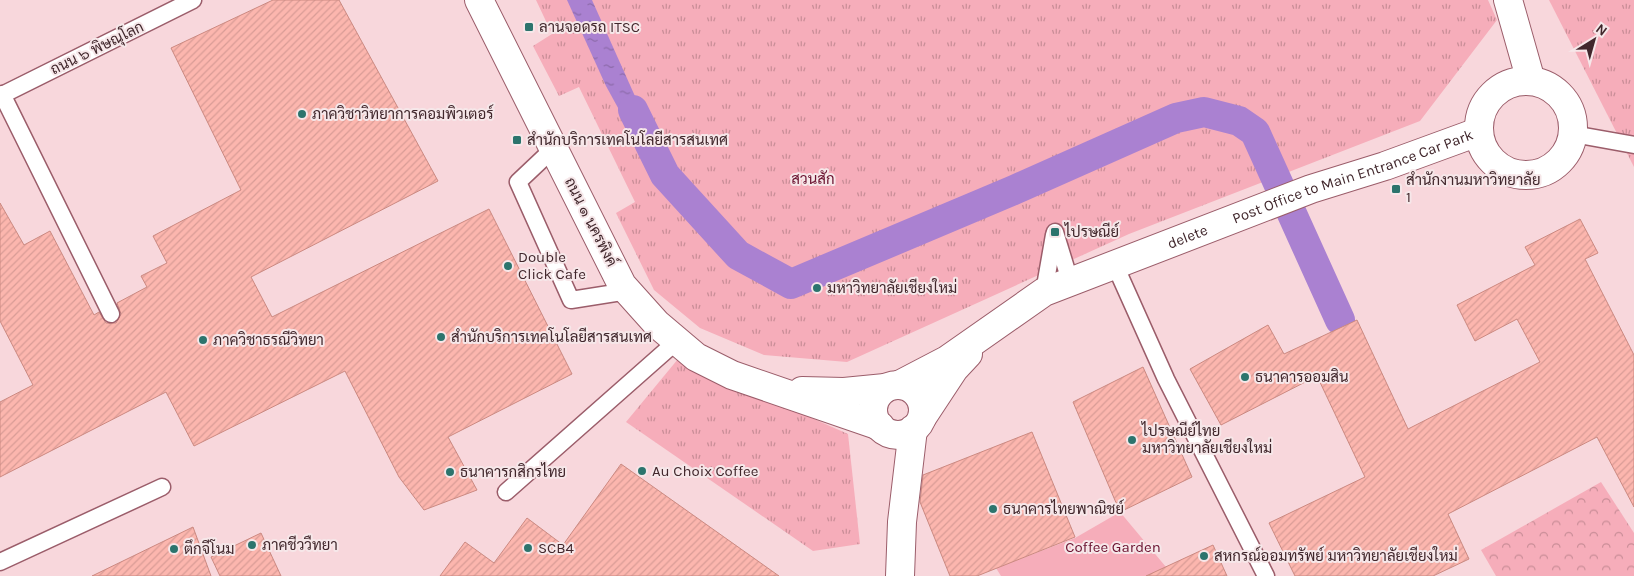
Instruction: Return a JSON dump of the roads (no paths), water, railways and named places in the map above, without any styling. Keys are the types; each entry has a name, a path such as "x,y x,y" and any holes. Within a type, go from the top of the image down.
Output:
{"street":[{"name":"ถนน ๑ นครพิงค์","path":"479,0 622,285 657,324 696,357 732,375 901,426"},
{"path":"1508,0 1531,81"},
{"path":"1478,132 1480,143 1493,163 1508,172 1525,176 1543,173 1558,163 1569,148 1573,134"},
{"path":"901,426 874,416 873,408 879,393 947,360 1044,292"},
{"path":"900,576 902,522 901,426 992,329"},
{"name":"ถนน ๑ นครพิงค์","path":"766,385 800,391 844,392 893,386"},
{"path":"893,386 916,392 923,407 901,426"}],"lane":[{"name":"ถนน ๖ พิษณุโลก","path":"1,95 193,0"},
{"path":"1531,81 1548,86 1560,95 1569,107 1573,121 1573,134 1634,145"},
{"name":"Post Office to Main Entrance Car Park","path":"1070,281 1311,189 1385,166 1478,132 1480,115 1487,100 1499,88 1514,82 1531,81"},
{"path":"1,95 111,314"},
{"path":"554,148 518,182 571,300 628,291"},
{"path":"1054,232 1070,281 1044,292 1054,232"},
{"path":"1114,263 1166,379 1266,576"},
{"path":"506,492 677,341"},
{"path":"0,562 162,487"}],"water":[{"path":"567,0 592,0 655,141 645,157 606,86"}],"waterway":[{"path":"633,110 665,175 738,255 791,284 1014,190 1176,118 1204,112 1239,121 1255,132 1340,320"}],"place":[{"name":"ลานจอดรถ ITSC","path":"529,27"},
{"name":"ภาควิชาวิทยาการคอมพิวเตอร์","path":"302,114"},
{"name":"สํานักบริการเทคโนโลยีสารสนเทศ","path":"517,140"},
{"name":"สํานักงานมหาวิทยาลัย 1","path":"1396,189"},
{"name":"ไปรษณีย์","path":"1055,232"},
{"name":"Double Click Cafe","path":"508,266"},
{"name":"มหาวิทยาลัยเชียงใหม่","path":"817,288"},
{"name":"สำนักบริการเทคโนโลยีสารสนเทศ","path":"441,337"},
{"name":"ภาควิชาธรณีวิทยา","path":"203,340"},
{"name":"ธนาคารออมสิน","path":"1245,377"},
{"name":"ไปรษณีย์ไทย มหาวิทยาลัยเชียงใหม่","path":"1132,440"},
{"name":"Au Choix Coffee","path":"642,471"},
{"name":"ธนาคารกสิกรไทย","path":"450,472"},
{"name":"ธนาคารไทยพาณิชย์","path":"993,509"},
{"name":"ภาคชีววืทยา","path":"252,545"},
{"name":"SCB4","path":"528,548"},
{"name":"ตึกจีโนม","path":"174,549"},
{"name":"สหกรณ์ออมทรัพย์ มหาวิทยาลัยเชียงใหม่","path":"1204,556"}],"park label":[{"name":"สวนสัก","path":"813,179"},
{"name":"Coffee Garden","path":"1113,547"}]}
